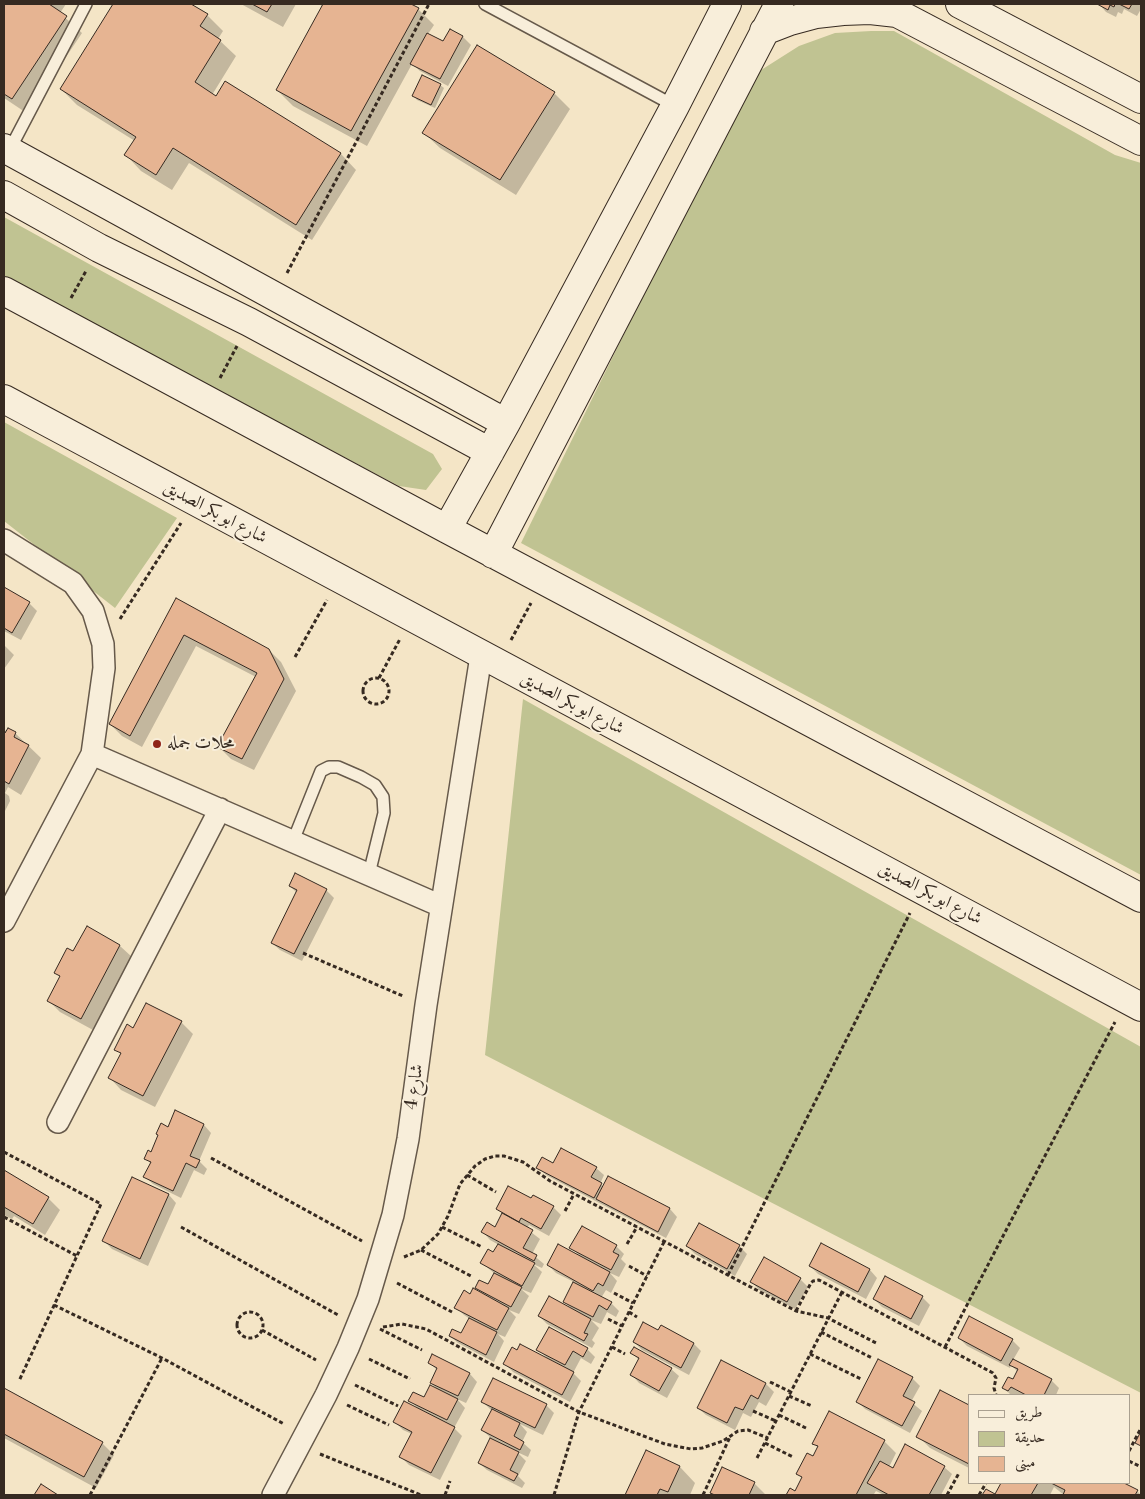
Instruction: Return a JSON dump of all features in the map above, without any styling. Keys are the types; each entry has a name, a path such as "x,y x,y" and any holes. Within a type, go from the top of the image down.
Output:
{"street":[{"path":"447,530 506,424 727,4"},
{"path":"493,554 779,4"},
{"path":"960,4 1141,99"},
{"path":"764,31 816,14 889,8 1141,140"},
{"path":"6,149 506,424"},
{"path":"4,195 99,248 249,322 490,452"},
{"path":"4,291 447,530 1141,898"},
{"name":"شارع ابو بكر الصديق","path":"4,399 1134,1003"},
{"path":"4,540 73,583 94,611 103,644 104,668 92,754 4,921"},
{"name":"شارع 4","path":"273,1495 337,1374 380,1262 401,1177 441,906 490,660"},
{"path":"92,754 441,906"},
{"path":"58,1122 220,810"}],"lane":[{"path":"6,149 86,4"},
{"path":"485,4 675,106"},
{"path":"293,841 321,772 329,767 338,767 354,773 375,784 383,797 384,813 369,874"}],"path":[{"path":"275,297 429,4"},
{"path":"58,320 99,248"},
{"path":"208,401 249,322"},
{"path":"103,644 195,502"},
{"path":"296,657 338,579"},
{"path":"490,660 543,580"},
{"path":"379,678 412,618"},
{"path":"379,678 388,686 388,693 386,699 381,703 375,704 364,698 362,692 363,686 367,681 379,678"},
{"path":"728,1274 922,890"},
{"path":"303,953 426,1005"},
{"path":"945,1347 1134,1003"},
{"path":"4,1152 101,1204 19,1380"},
{"path":"380,1262 404,1258 421,1250 433,1240 448,1216 460,1184 467,1175 485,1159 494,1156 504,1156 523,1162 550,1181 796,1311 828,1318 878,1344"},
{"path":"211,1158 380,1262 452,1312"},
{"path":"467,1175 496,1192"},
{"path":"565,1211 574,1194"},
{"path":"4,1217 77,1256"},
{"path":"442,1227 482,1247"},
{"path":"627,1244 636,1227"},
{"path":"181,1228 357,1326"},
{"path":"554,1495 579,1412 664,1242"},
{"path":"421,1250 471,1276"},
{"path":"629,1266 647,1276"},
{"path":"796,1311 813,1281 819,1280 993,1373 996,1378 994,1388 996,1394"},
{"path":"758,1458 842,1292"},
{"path":"614,1293 633,1304"},
{"path":"54,1305 162,1358 302,1441 421,1495"},
{"path":"629,1312 637,1317"},
{"path":"256,1313 261,1318 262,1330 257,1336 251,1338 244,1336 239,1332 237,1326 239,1319 243,1314 256,1313"},
{"path":"608,1319 622,1326"},
{"path":"410,1379 348,1348 357,1340 378,1329 402,1324 426,1329 579,1412 652,1440 680,1447 702,1448 730,1437 738,1431 748,1430 768,1438"},
{"path":"378,1329 422,1350"},
{"path":"262,1330 337,1374 398,1406"},
{"path":"821,1332 872,1358"},
{"path":"612,1347 625,1354"},
{"path":"810,1354 861,1379"},
{"path":"90,1495 162,1358"},
{"path":"770,1382 812,1406"},
{"path":"326,1395 389,1425"},
{"path":"753,1411 776,1422"},
{"path":"779,1415 806,1428"},
{"path":"1130,1449 1141,1428"},
{"path":"703,1495 730,1437"},
{"path":"765,1443 793,1457"},
{"path":"947,1495 959,1473"},
{"path":"445,1495 450,1481"},
{"path":"979,1495 985,1484"}],"green space":[{"path":"894,31 1115,155 1141,163 1141,875 521,543 727,125 758,72 799,46 835,33"},
{"path":"4,217 433,454 442,469 426,490 399,486 4,277"},
{"path":"4,422 177,518 115,608 4,521"},
{"path":"523,699 1141,1047 1141,1393 485,1055"}],"building":[{"path":"4,4 49,4 67,16 12,99 4,94"},
{"path":"113,4 191,4 208,14 200,26 221,40 195,82 216,96 225,81 341,153 296,225 173,148 156,175 124,155 136,137 60,89"},
{"path":"252,4 272,4 267,12"},
{"path":"323,4 411,4 419,8 351,131 276,90"},
{"path":"1097,4 1115,4 1114,7 1110,5 1108,10"},
{"path":"1119,4 1132,4 1129,9"},
{"path":"450,29 463,36 440,79 410,64 427,33 443,41"},
{"path":"477,45 555,92 500,180 422,133"},
{"path":"422,75 441,84 431,105 412,96"},
{"path":"4,587 30,602 12,633 4,628"},
{"path":"176,598 269,649 284,679 242,759 217,747 257,673 184,635 130,736 109,724"},
{"path":"8,728 16,732 14,737 29,745 9,784 4,781 4,732"},
{"path":"295,873 327,889 294,954 271,943 297,890 289,886"},
{"path":"87,926 120,945 81,1019 47,1001 60,976 54,973 67,948 73,951"},
{"path":"146,1003 182,1021 143,1096 108,1078 121,1053 114,1050 127,1024 133,1028"},
{"path":"175,1110 204,1124 190,1156 200,1160 196,1168 186,1163 173,1191 143,1177 151,1162 144,1159 148,1150 151,1152 161,1123 168,1127"},
{"path":"561,1148 597,1167 591,1177 602,1183 594,1198 536,1168 542,1157 553,1163"},
{"path":"4,1170 49,1197 33,1224 4,1207"},
{"path":"608,1176 670,1208 658,1232 596,1199"},
{"path":"132,1177 169,1194 140,1259 102,1241"},
{"path":"508,1186 531,1198 533,1195 554,1206 541,1229 521,1218 519,1222 496,1209"},
{"path":"502,1213 533,1230 523,1248 537,1255 534,1261 481,1232 487,1222 495,1227"},
{"path":"699,1223 740,1245 727,1269 686,1246"},
{"path":"582,1226 617,1245 613,1252 619,1255 611,1270 569,1248"},
{"path":"821,1243 870,1269 858,1292 809,1266"},
{"path":"498,1244 535,1263 522,1286 480,1263 488,1249 493,1252"},
{"path":"558,1244 610,1272 603,1286 598,1283 593,1291 547,1265"},
{"path":"764,1257 801,1278 787,1302 750,1282"},
{"path":"494,1273 522,1287 511,1307 475,1288 479,1280 488,1284"},
{"path":"885,1276 923,1296 911,1319 873,1299"},
{"path":"573,1282 612,1302 607,1310 599,1305 593,1317 563,1302"},
{"path":"473,1288 509,1308 497,1330 454,1308 464,1290 470,1294"},
{"path":"549,1296 591,1319 584,1333 588,1334 584,1341 538,1316"},
{"path":"969,1316 1013,1339 1001,1361 958,1338"},
{"path":"469,1318 497,1332 486,1355 449,1336 452,1329 461,1333"},
{"path":"643,1322 658,1330 661,1325 694,1343 681,1368 633,1342"},
{"path":"549,1327 588,1348 583,1357 573,1351 565,1365 536,1350"},
{"path":"520,1344 574,1372 562,1395 503,1364 512,1347 517,1350"},
{"path":"634,1347 672,1368 659,1391 630,1375 639,1358 630,1353"},
{"path":"432,1354 470,1373 458,1396 430,1383 437,1368 428,1363"},
{"path":"878,1359 913,1377 903,1396 915,1402 902,1426 856,1402"},
{"path":"1013,1359 1052,1379 1044,1394 1024,1394 1011,1387 1008,1391 1002,1388 1008,1377 1013,1379 1018,1369 1009,1365"},
{"path":"721,1360 766,1383 758,1399 751,1395 743,1410 735,1407 727,1423 697,1408"},
{"path":"493,1378 547,1404 535,1428 481,1402"},
{"path":"430,1385 458,1399 447,1420 408,1401 413,1392 424,1397"},
{"path":"4,1388 103,1442 84,1477 4,1434"},
{"path":"940,1390 968,1404 968,1463 916,1437"},
{"path":"404,1401 455,1427 431,1473 399,1457 412,1432 393,1422"},
{"path":"492,1409 520,1423 514,1436 524,1442 520,1450 481,1430"},
{"path":"829,1411 885,1440 856,1495 786,1495 790,1488 795,1491 802,1477 796,1474 807,1453 813,1456 818,1446 812,1444"},
{"path":"1141,1431 1141,1446 1135,1443"},
{"path":"490,1438 519,1452 510,1470 518,1474 514,1481 478,1463"},
{"path":"905,1444 945,1466 929,1495 889,1495 867,1483 880,1461 893,1468"},
{"path":"646,1450 680,1466 668,1492 660,1489 657,1495 625,1495"},
{"path":"722,1467 755,1482 749,1495 715,1495 710,1493"},
{"path":"41,1484 58,1495 34,1495"},
{"path":"1000,1484 1037,1484 1031,1495 982,1495 986,1489 995,1494"},
{"path":"1053,1484 1126,1484 1138,1490 1135,1495 1063,1495 1065,1490"}],"place":[{"name":"محلات جمله","path":"157,744"}]}
